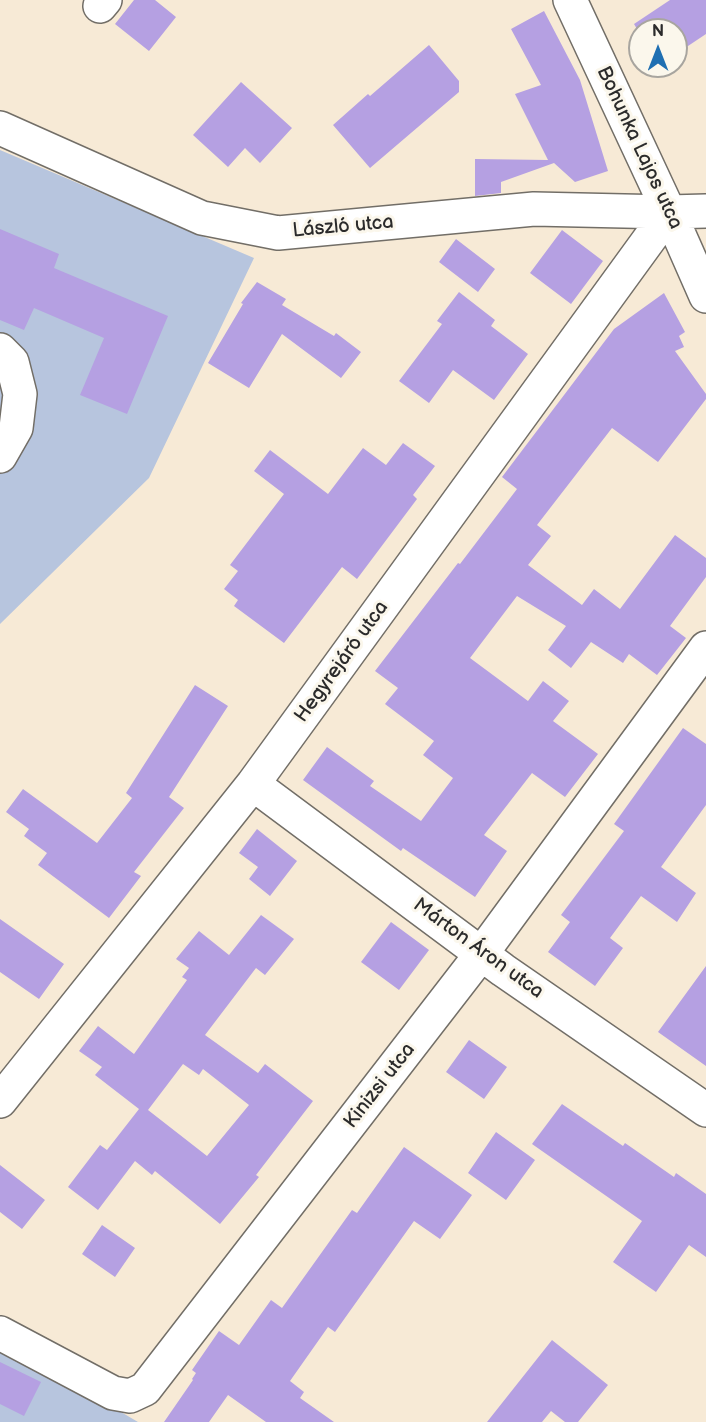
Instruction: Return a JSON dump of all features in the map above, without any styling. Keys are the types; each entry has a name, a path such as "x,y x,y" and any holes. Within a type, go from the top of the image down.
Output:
{"street":[{"name":"Bohunka Lajos utca","path":"570,0 706,296"},
{"name":"László utca","path":"0,128 202,218 278,233 534,209 706,211"},
{"name":"Hegyrejáró utca","path":"0,1101 253,784 669,212"},
{"path":"0,350 12,362 20,394 16,428 0,456"},
{"name":"Kinizsi utca","path":"0,1333 113,1393 130,1396 145,1389 482,953 706,648"},
{"name":"Márton Áron utca","path":"253,784 513,976 706,1110"}],"shaded area":[{"path":"0,150 254,258 149,478 0,624"},
{"path":"0,1341 138,1422 0,1422"}],"building":[{"path":"134,0 155,0 176,17 149,51 115,24"},
{"path":"670,0 706,0 706,34 688,46 688,18 643,18"},
{"path":"544,11 580,80 608,171 575,182 554,163 501,182 501,193 475,196 475,159 548,160 515,94 541,85 511,29"},
{"path":"429,45 459,81 459,92 370,168 333,125"},
{"path":"241,82 292,128 260,163 245,148 228,167 193,135"},
{"path":"0,229 59,254 54,268 168,316 127,414 80,395 104,338 34,308 24,330 0,320"},
{"path":"562,230 603,261 571,304 530,273"},
{"path":"456,239 495,269 478,292 439,262"},
{"path":"257,282 286,299 282,305 334,336 336,333 361,352 341,378 282,334 249,388 208,363 243,304 241,303"},
{"path":"459,292 495,320 491,326 528,354 494,400 453,370 429,403 399,381 442,324 437,321"},
{"path":"664,293 685,332 679,336 684,347 675,351 706,394 706,399 658,462 612,428 537,525 551,536 528,565 582,605 594,589 620,609 675,535 706,558 706,577 670,626 686,638 657,675 629,654 623,663 591,642 571,668 548,650 566,626 517,596 470,658 528,701 543,681 569,701 553,721 598,754 565,797 532,773 484,835 507,851 475,897 403,848 401,851 303,780 327,747 374,781 370,786 421,821 453,778 423,755 434,741 385,704 398,688 375,671 517,489 502,477 614,329"},
{"path":"403,443 435,466 413,495 417,499 357,579 342,567 284,643 234,606 238,600 224,589 238,571 230,565 284,494 254,471 270,450 328,494 363,448 386,465"},
{"path":"195,685 228,706 169,797 184,808 134,872 141,876 109,918 38,865 47,853 24,836 29,829 6,812 23,789 97,843 132,798 126,793"},
{"path":"683,728 706,744 706,805 661,867 696,893 677,922 641,896 610,938 623,948 595,986 548,952 570,922 561,915 624,831 614,824"},
{"path":"257,829 297,861 270,896 249,879 258,867 239,853"},
{"path":"261,915 294,939 265,975 256,968 205,1035 258,1073 265,1064 313,1101 256,1175 259,1177 220,1224 155,1171 152,1175 135,1161 98,1210 68,1187 100,1145 107,1150 139,1109 95,1075 102,1067 79,1051 98,1026 134,1054 187,980 182,977 189,968 176,959 199,931 229,955","holes":["183,1064 199,1075 203,1069 249,1105 207,1156 148,1110"]},
{"path":"0,919 64,964 39,999 0,972"},
{"path":"391,922 429,950 399,990 361,962"},
{"path":"706,966 706,1066 658,1032"},
{"path":"469,1040 507,1067 484,1099 446,1072"},
{"path":"562,1104 623,1146 625,1143 674,1177 676,1173 706,1194 706,1257 689,1245 656,1292 613,1262 642,1221 532,1144"},
{"path":"496,1132 535,1160 506,1200 468,1173"},
{"path":"404,1147 472,1195 440,1239 414,1221 335,1332 328,1327 290,1381 304,1392 300,1398 334,1422 266,1422 228,1395 209,1422 164,1422 193,1380 196,1373 192,1370 219,1331 239,1345 271,1300 282,1308 352,1210 357,1213"},
{"path":"0,1165 45,1200 22,1229 0,1212"},
{"path":"102,1225 135,1248 115,1277 82,1254"},
{"path":"552,1340 608,1385 578,1422 565,1422 551,1411 542,1422 487,1422"},
{"path":"0,1362 41,1382 24,1416 0,1404"}]}
